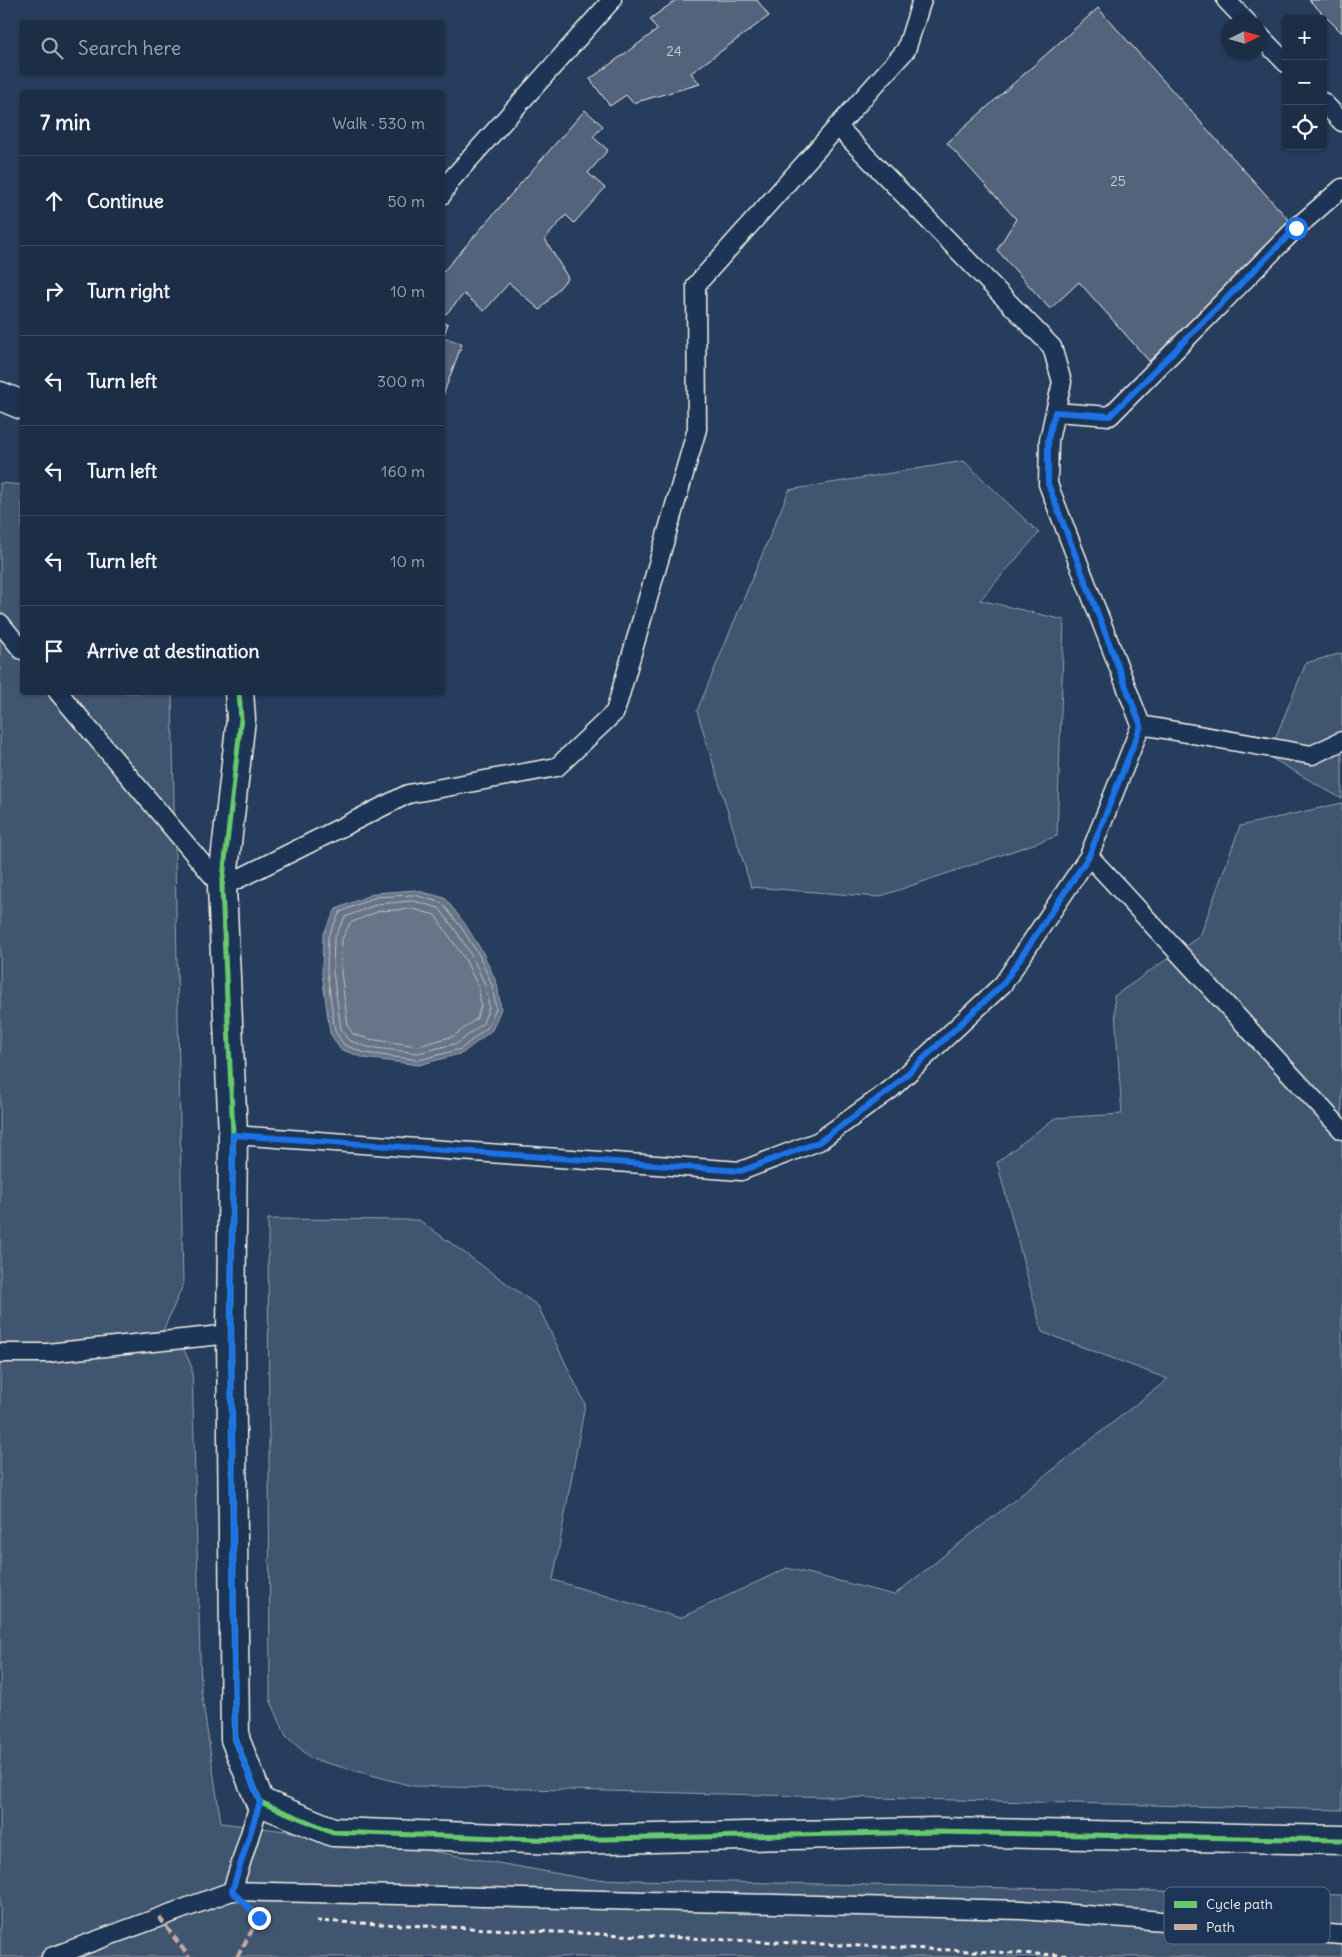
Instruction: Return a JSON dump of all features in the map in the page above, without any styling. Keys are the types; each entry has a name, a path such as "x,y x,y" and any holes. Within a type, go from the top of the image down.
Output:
{"street":[{"path":"0,396 20,403"},
{"path":"240,695 240,719 222,887 233,1135 231,1334 235,1739 260,1802 332,1832 560,1840 938,1832 1342,1840"}],"lane":[{"path":"445,190 450,181 612,0"},
{"path":"61,695 222,887 408,794 556,767 614,712 698,429 696,285 906,50 922,0"},
{"path":"1226,0 1240,15"},
{"path":"1267,43 1283,60"},
{"path":"1326,105 1342,122"},
{"path":"233,1135 741,1171 819,1142 890,1090 1003,984 1089,856 1141,726 1048,484 1048,440 1062,382 1052,347 837,126"},
{"path":"1055,412 1110,416 1296,228 1342,188"},
{"path":"0,623 20,648"},
{"path":"1141,726 1312,755 1342,741"},
{"path":"1089,856 1342,1130"},
{"path":"0,1353 47,1354 231,1334"},
{"path":"232,1891 260,1802"},
{"path":"51,1957 232,1891 1022,1910 1164,1921"}],"path":[{"path":"308,1921 1102,1957"}],"shaded area":[{"path":"964,461 1039,533 980,600 1064,620 1057,836 878,897 751,887 697,711 789,490"},
{"path":"0,483 20,485 20,695 172,695 183,1285 163,1331 182,1345 192,1368 201,1690 221,1823 398,1845 587,1879 1164,1891 1164,1944 1330,1944 1330,1895 1342,1895 1342,1957 0,1957"},
{"path":"1342,653 1342,799 1268,756 1306,663"},
{"path":"1342,803 1342,1810 412,1786 312,1759 286,1736 270,1699 268,1219 419,1220 538,1306 585,1404 553,1580 680,1618 787,1568 894,1595 1168,1379 1042,1332 997,1162 1055,1118 1122,1114 1114,996 1200,936 1240,826"}],"water":[{"path":"415,890 445,898 465,924 483,953 497,984 501,1009 492,1030 463,1053 419,1065 364,1058 340,1049 330,1033 322,973 323,935 336,909 375,893"}],"building":[{"path":"676,0 757,0 769,16 691,73 700,84 633,103 626,95 610,106 590,79 657,30 650,19"},
{"path":"1309,0 1342,0 1342,33 1327,18 1327,15 1324,15"},
{"path":"1098,8 1296,228 1149,361 1079,282 1050,309 997,250 1016,219 947,143"},
{"path":"585,110 603,126 593,137 608,150 588,173 605,188 574,223 566,215 545,239 568,278 540,310 509,283 484,311 464,294 446,314 445,270"},
{"path":"445,338 462,344 445,390"}],"marked path":[{"path":"159,1917 189,1957"},
{"path":"237,1957 259,1918"}],"cycle path":[{"path":"239,695 241,719 222,887 233,1135 231,1334 235,1739 260,1802 333,1832 560,1840 938,1832 1342,1840"}],"route":[{"path":"259,1918 232,1891 260,1802 235,1739 231,1334 233,1135 741,1171 819,1142 890,1090 1003,984 1089,856 1141,726 1048,484 1048,440 1055,412 1110,416 1296,228"}]}
